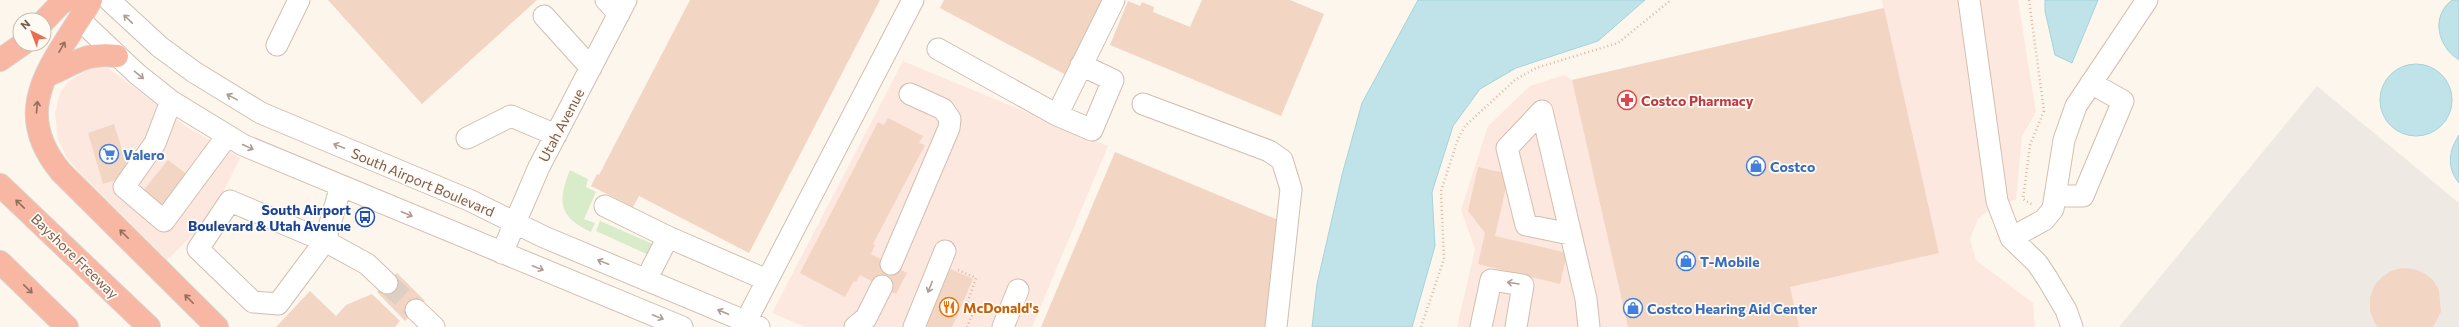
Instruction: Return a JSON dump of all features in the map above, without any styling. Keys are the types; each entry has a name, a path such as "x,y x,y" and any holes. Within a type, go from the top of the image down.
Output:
{"highway":[{"path":"52,13 62,2 68,0"},
{"path":"91,0 46,76 38,98 36,123 40,139 48,157 61,172 217,327"},
{"path":"0,60 12,51"},
{"path":"46,76 87,56 101,54 117,56"},
{"name":"Bayshore Freeway","path":"0,185 150,327"},
{"path":"0,262 67,327"}],"street":[{"name":"South Airport Boulevard","path":"109,0 160,47 228,95 261,113 468,200 544,237 749,325"},
{"path":"277,45 299,0"},
{"path":"749,325 767,280 913,0"},
{"path":"1057,114 1114,0"},
{"path":"1969,0 1997,201 2011,238 2033,259 2047,278 2074,326"},
{"path":"2011,238 2044,220 2053,209 2064,140 2076,106 2147,0"},
{"name":"Utah Avenue","path":"502,253 539,166 591,68 617,5"},
{"path":"544,16 591,68"},
{"path":"80,20 117,56 172,101 243,145 682,327"},
{"path":"938,49 1057,114 1092,130 1113,80 1081,66"},
{"path":"2056,196 2083,196 2123,102 2091,83"},
{"path":"891,264 949,128 950,119 944,109 910,94"},
{"path":"172,101 155,143 124,187 164,221 227,136"},
{"path":"1143,104 1269,150 1282,160 1291,189 1276,327"},
{"path":"1570,234 1526,225 1507,148 1542,111 1566,219 1570,234 1586,299 1589,327"},
{"path":"467,138 511,116 556,136"},
{"path":"341,186 325,241 278,304 253,302 198,249 230,201 325,241 367,264 387,283"},
{"path":"605,206 668,237 767,280"},
{"path":"646,280 668,237"},
{"path":"914,327 945,251"},
{"path":"1481,327 1491,280 1523,285 1516,327"},
{"path":"855,327 866,318 882,286"},
{"path":"1003,327 1018,290"},
{"path":"416,310 434,327"}],"path":[{"path":"2029,0 2044,111 2030,145 2023,199 2035,206"},
{"path":"957,270 976,278 966,307 974,311 967,327"}],"shaded area":[{"path":"1882,0 2018,0 2036,112 2022,136 2016,200 1994,206 1978,219 1970,239 1976,260 2033,303 2035,327 1457,327 1475,249 1461,210 1488,126 1530,86 1564,75 1572,80 1883,8"},
{"path":"903,61 1108,146 1032,327 805,327 772,313"},
{"path":"90,68 108,68 187,127 240,158 210,218 167,260 76,169 67,158 58,139 55,113 60,93 68,82"},
{"path":"2317,86 2459,203 2459,327 2119,327"}],"green space":[{"path":"570,170 588,179 586,187 596,192 584,219 595,223 591,232 572,220 564,207 562,200 563,191"},
{"path":"600,221 653,244 651,256 596,231"}],"water":[{"path":"1418,0 1645,0 1598,41 1516,68 1480,89 1453,126 1432,192 1435,246 1412,327 1312,327 1317,284 1342,175 1362,103"},
{"path":"2045,0 2098,0 2072,63 2055,55 2045,11"},
{"path":"2452,0 2459,0 2459,60 2446,48 2439,32 2441,15 2445,7"},
{"path":"2416,64 2436,70 2446,80 2452,100 2446,120 2436,130 2416,136 2396,130 2386,120 2380,100 2386,80 2396,70"},
{"path":"2459,135 2459,183 2452,171 2450,159 2453,147"}],"building":[{"path":"328,0 537,0 422,104"},
{"path":"690,0 880,0 749,253 639,196 633,207 591,186 597,174 599,175"},
{"path":"944,0 1106,0 1066,75 940,8"},
{"path":"1202,0 1290,0 1324,14 1281,116 1110,45 1128,1 1140,6 1142,2 1154,7 1153,12 1190,27"},
{"name":"Costco","path":"1884,8 1939,253 1790,287 1799,327 1628,327 1572,80"},
{"path":"888,118 923,136 919,143 925,145 873,244 875,245 871,254 907,273 896,294 860,275 856,282 854,281 845,297 800,273 878,122 884,125"},
{"name":"Valero","path":"114,124 130,175 103,184 88,133"},
{"path":"1115,152 1283,222 1268,327 1041,327"},
{"name":"Valero","path":"168,160 192,178 166,211 142,192"},
{"path":"1478,167 1509,174 1495,236 1567,253 1560,284 1478,264 1485,233 1468,211"},
{"path":"948,268 973,279 952,327 923,327"},
{"path":"2402,268 2414,269 2424,273 2433,280 2439,290 2441,312 2433,327 2378,327 2374,322 2370,311 2370,298 2374,286 2382,277 2391,271"},
{"path":"397,273 425,301 405,321 377,292"},
{"path":"310,291 336,316 346,305 372,294 400,321 395,327 276,327"}],"tunnel":[{"path":"387,283 416,310"}],"place":[{"name":"Costco Pharmacy","path":"1627,100"},
{"name":"Valero","path":"109,154"},
{"name":"Costco","path":"1756,166"},
{"name":"South Airport Boulevard & Utah Avenue","path":"365,217"},
{"name":"T-Mobile","path":"1686,261"},
{"name":"McDonald's","path":"949,307"},
{"name":"Costco Hearing Aid Center","path":"1633,308"}]}
